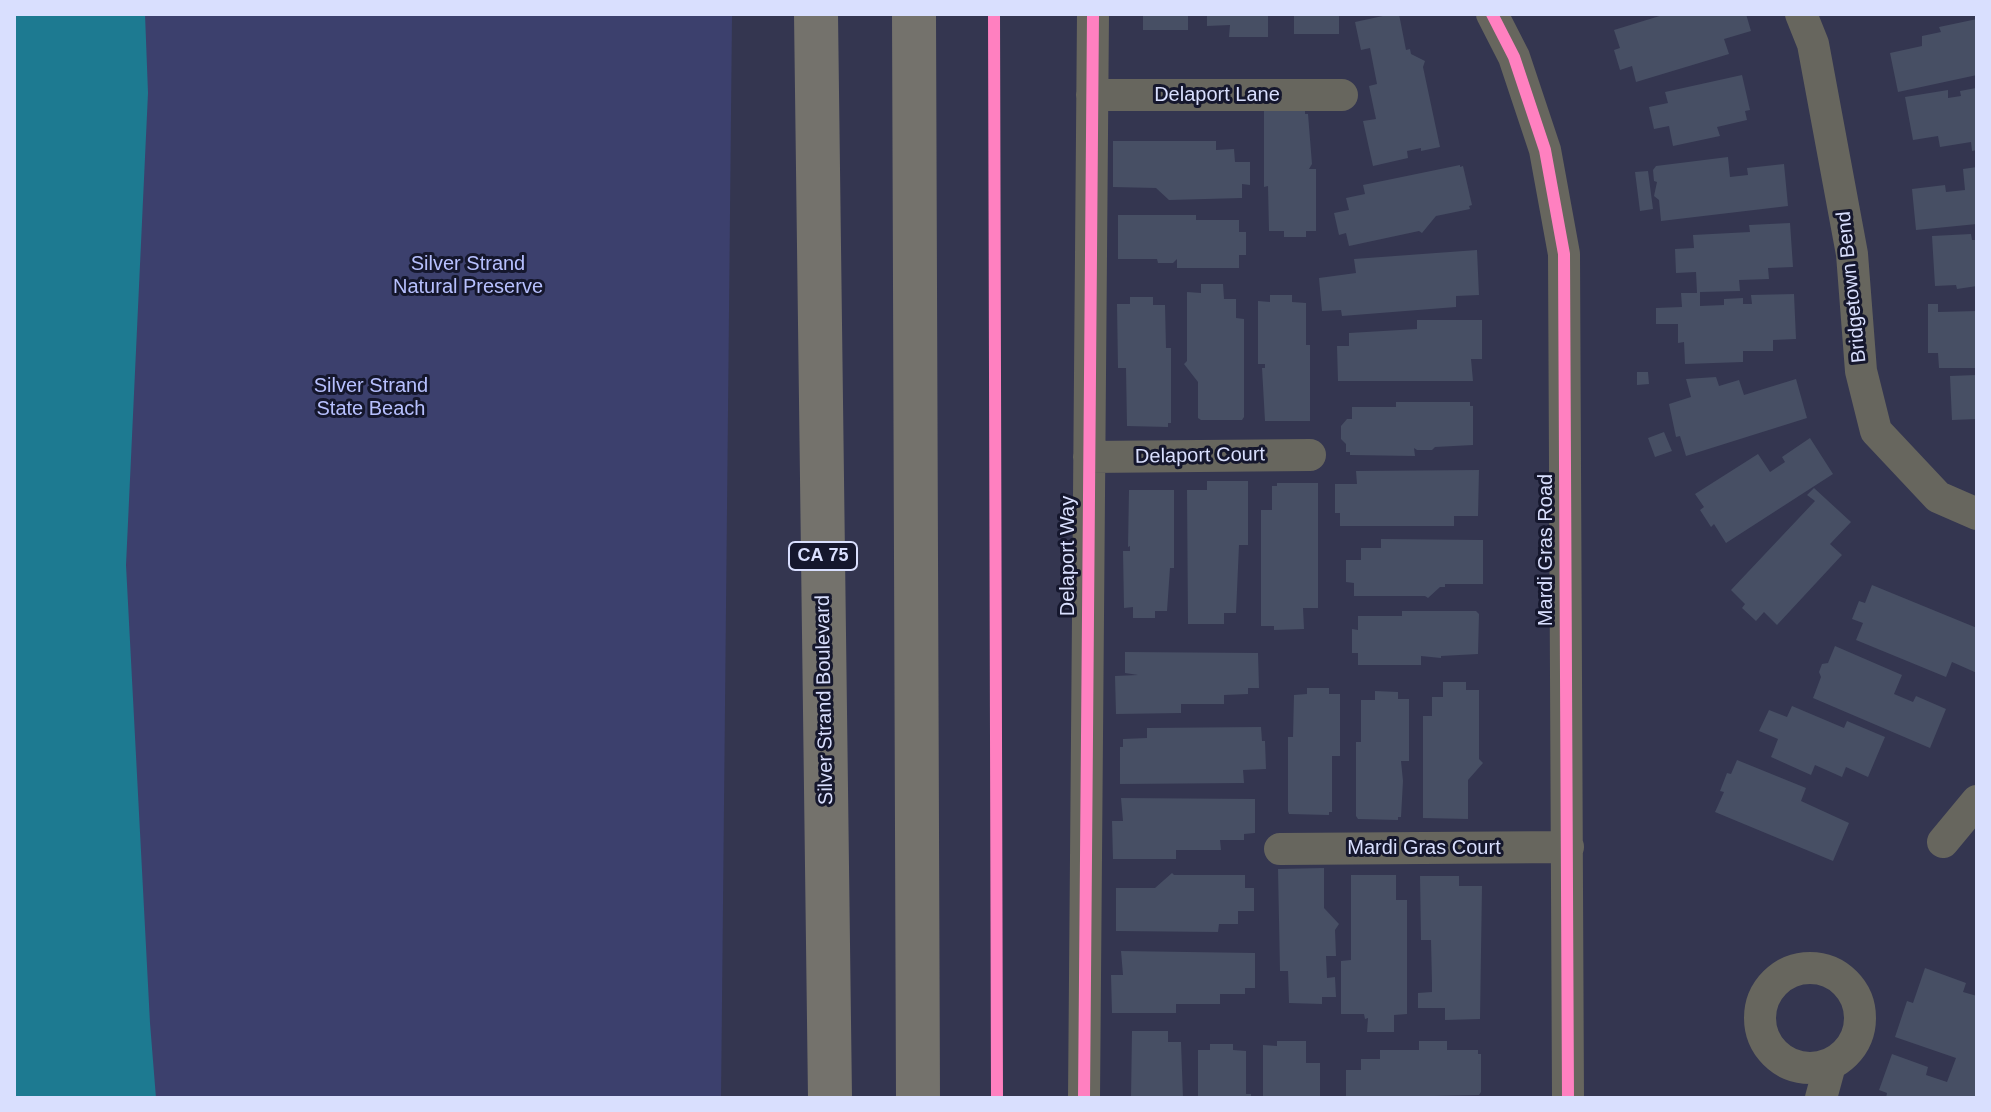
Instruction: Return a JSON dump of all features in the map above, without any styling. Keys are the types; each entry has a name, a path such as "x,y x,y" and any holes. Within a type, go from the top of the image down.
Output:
{"highway":[{"name":"Silver Strand Boulevard","path":"816,14 830,1098"},
{"path":"914,14 918,1098"}],"street":[{"name":"Delaport Way","path":"1084,1098 1093,14"},
{"name":"Mardi Gras Road","path":"1492,14 1514,57 1545,150 1564,254 1568,1098"},
{"name":"Bridgetown Bend","path":"1801,14 1813,44 1852,254 1861,371 1876,431 1938,497 1977,514"},
{"name":"Delaport Lane","path":"1092,95 1342,95"},
{"name":"Delaport Court","path":"1089,457 1310,455"},
{"path":"1943,842 1977,801"},
{"name":"Mardi Gras Court","path":"1280,849 1568,847"},
{"path":"1821,1098 1830,1065"}],"green space":[{"name":"Silver Strand State Beach","path":"14,14 732,14 721,1098 14,1098"}],"shaded area":[{"path":"14,14 145,14 148,93 126,565 156,1098 14,1098"}],"building":[{"path":"1143,14 1188,14 1188,30 1143,30"},
{"path":"1207,14 1268,14 1268,37 1229,37 1230,25 1207,26"},
{"path":"1294,14 1339,14 1339,34 1294,34"},
{"path":"1399,14 1406,50 1410,49 1411,54 1425,61 1423,67 1440,147 1407,151 1408,158 1373,166 1363,121 1376,119 1369,86 1377,84 1370,48 1361,50 1355,22"},
{"path":"1666,14 1746,14 1751,31 1724,39 1729,54 1636,82 1632,66 1620,70 1614,50 1620,48 1614,30"},
{"path":"1977,19 1977,75 1898,92 1890,53 1922,46 1922,36 1941,32 1939,27"},
{"path":"1742,75 1750,110 1745,111 1747,120 1717,127 1720,136 1673,146 1669,126 1654,129 1649,107 1668,103 1665,92"},
{"path":"1976,88 1977,150 1972,151 1971,142 1940,147 1938,136 1913,140 1905,97 1948,90 1948,98 1961,96 1960,91"},
{"path":"1264,110 1305,110 1308,114 1312,164 1309,169 1316,169 1316,231 1306,231 1306,237 1284,237 1284,231 1269,231 1268,186 1264,187"},
{"path":"1113,141 1216,141 1216,150 1234,149 1235,162 1250,162 1250,185 1242,184 1242,198 1169,200 1156,188 1113,187"},
{"path":"1728,157 1730,177 1748,175 1747,168 1784,164 1788,206 1661,221 1659,200 1654,196 1657,182 1654,181 1653,170 1656,166"},
{"path":"1463,166 1472,205 1470,209 1436,216 1422,233 1419,231 1349,246 1346,233 1339,235 1334,213 1349,210 1346,198 1365,194 1363,185"},
{"path":"1977,167 1977,224 1916,230 1912,189 1945,185 1946,192 1965,190 1963,169"},
{"path":"1648,171 1653,209 1640,211 1635,172"},
{"path":"1118,215 1196,215 1196,220 1239,220 1239,232 1246,232 1246,255 1239,255 1239,268 1177,268 1177,259 1173,263 1158,263 1157,259 1118,259"},
{"path":"1790,223 1793,267 1768,268 1769,279 1739,280 1740,291 1700,292 1700,306 1724,305 1724,299 1743,298 1743,304 1752,304 1751,295 1794,294 1796,339 1773,340 1773,351 1743,351 1743,362 1685,364 1684,342 1678,343 1678,324 1656,324 1656,308 1682,307 1681,293 1697,293 1696,272 1676,273 1675,249 1694,248 1693,235 1750,232 1749,225"},
{"path":"1971,234 1972,240 1977,240 1977,286 1957,289 1956,285 1935,286 1932,236"},
{"path":"1477,250 1479,295 1456,296 1456,307 1342,316 1341,310 1322,311 1319,278 1356,273 1354,259"},
{"path":"1201,284 1223,284 1224,299 1236,299 1236,318 1244,319 1242,420 1198,418 1198,382 1184,364 1187,361 1187,292 1201,293"},
{"path":"1270,295 1292,295 1292,302 1306,303 1306,345 1310,345 1310,421 1265,421 1262,368 1265,364 1258,364 1258,301 1270,302"},
{"path":"1130,297 1153,297 1153,305 1165,305 1166,348 1171,348 1171,423 1168,427 1127,426 1126,368 1118,368 1117,304 1130,304"},
{"path":"1928,304 1938,304 1938,312 1977,311 1977,368 1939,368 1938,353 1928,353"},
{"path":"1417,320 1482,320 1482,359 1471,359 1473,381 1338,381 1337,346 1349,346 1349,333 1417,329"},
{"path":"1637,372 1648,372 1649,384 1637,385"},
{"path":"1977,375 1977,419 1952,420 1950,376"},
{"path":"1716,377 1719,386 1739,380 1744,395 1796,379 1807,418 1686,456 1680,436 1676,437 1669,404 1691,397 1686,379"},
{"path":"1396,402 1470,402 1473,406 1473,445 1435,447 1432,450 1414,448 1415,456 1350,455 1346,452 1346,444 1341,439 1341,426 1347,419 1352,419 1352,407 1396,407"},
{"path":"1664,432 1672,451 1655,457 1648,438"},
{"path":"1810,438 1833,474 1726,543 1700,510 1704,507 1695,494 1758,454 1770,472 1785,462 1782,457"},
{"path":"1479,470 1478,516 1454,516 1454,526 1340,526 1340,513 1335,513 1335,484 1357,484 1356,471"},
{"path":"1207,481 1248,481 1248,545 1239,545 1236,613 1224,613 1224,624 1188,624 1187,490 1207,490"},
{"path":"1277,483 1318,483 1318,608 1303,608 1304,629 1274,630 1274,626 1261,626 1261,510 1272,510 1272,486 1277,486"},
{"path":"1814,488 1851,522 1830,544 1842,555 1777,625 1764,612 1756,621 1742,608 1745,604 1731,590 1815,501 1807,495"},
{"path":"1129,490 1174,490 1174,568 1170,568 1167,611 1155,611 1155,618 1133,618 1133,607 1124,608 1123,551 1130,551"},
{"path":"1381,539 1483,540 1483,584 1445,584 1428,598 1354,596 1354,583 1346,582 1346,560 1361,560 1361,548 1381,548"},
{"path":"1872,585 1977,628 1977,673 1952,662 1946,677 1856,640 1863,623 1852,619 1859,601 1865,603"},
{"path":"1402,611 1476,611 1479,614 1478,654 1441,658 1421,656 1421,665 1358,665 1358,653 1352,653 1352,629 1358,630 1358,616 1402,616"},
{"path":"1835,646 1902,675 1894,694 1913,702 1916,696 1946,709 1930,748 1813,698 1822,664 1828,663"},
{"path":"1125,652 1258,653 1259,688 1248,688 1248,694 1224,695 1224,704 1181,704 1181,713 1116,714 1115,676 1138,675 1125,673"},
{"path":"1443,682 1466,682 1466,690 1479,690 1479,759 1483,763 1468,780 1468,819 1423,818 1423,716 1432,716 1432,697 1443,697"},
{"path":"1307,688 1329,688 1329,694 1340,694 1340,756 1332,756 1332,812 1329,815 1289,814 1288,811 1288,737 1293,737 1294,695 1307,694"},
{"path":"1375,691 1398,692 1398,699 1409,699 1409,761 1401,761 1403,781 1401,817 1398,820 1358,819 1356,816 1356,742 1361,742 1361,700 1375,700"},
{"path":"1792,706 1844,728 1847,721 1885,737 1868,777 1846,767 1842,777 1815,765 1811,775 1771,757 1778,739 1759,731 1769,710 1787,717"},
{"path":"1261,727 1266,769 1243,770 1244,783 1120,784 1120,747 1123,747 1123,739 1147,738 1147,728"},
{"path":"1737,760 1806,788 1801,801 1849,823 1833,861 1715,812 1724,792 1720,791 1727,773 1731,774"},
{"path":"1121,798 1255,799 1255,833 1244,834 1244,840 1220,840 1221,850 1176,850 1176,859 1113,859 1112,821 1123,821"},
{"path":"1324,868 1324,908 1339,924 1335,930 1336,956 1326,956 1327,978 1335,977 1336,997 1322,997 1322,1004 1289,1003 1288,971 1280,971 1278,869"},
{"path":"1172,873 1245,875 1245,888 1254,888 1254,911 1238,911 1238,924 1219,924 1218,932 1116,931 1116,888 1155,888"},
{"path":"1351,875 1396,875 1396,900 1407,900 1407,1014 1394,1015 1394,1032 1367,1032 1368,1018 1365,1019 1364,1014 1341,1014 1341,961 1351,960"},
{"path":"1420,876 1459,876 1459,886 1482,886 1480,1019 1445,1020 1445,1008 1418,1008 1418,993 1432,992 1431,940 1421,940"},
{"path":"1121,951 1255,953 1255,988 1245,988 1245,994 1220,994 1220,1004 1176,1004 1176,1013 1112,1013 1111,975 1123,975"},
{"path":"1925,968 1966,983 1963,992 1977,996 1977,1098 1886,1098 1887,1093 1879,1090 1892,1054 1928,1067 1926,1075 1947,1082 1956,1058 1895,1037 1907,1001 1913,1003"},
{"path":"1132,1031 1168,1031 1168,1042 1181,1042 1183,1098 1131,1098"},
{"path":"1277,1041 1306,1041 1306,1063 1320,1063 1320,1098 1263,1098 1263,1045 1277,1046"},
{"path":"1419,1041 1447,1041 1447,1050 1478,1050 1481,1054 1479,1095 1346,1098 1346,1070 1361,1070 1361,1059 1380,1059 1380,1050 1419,1050"},
{"path":"1210,1044 1233,1044 1233,1050 1246,1051 1246,1094 1251,1094 1251,1098 1198,1098 1198,1050 1210,1050"}],"cycle path":[{"path":"994,14 997,1098"},
{"path":"1084,1098 1093,14"},
{"path":"1492,14 1514,57 1545,150 1564,254 1568,1098"}],"park label":[{"name":"Silver Strand Natural Preserve","path":"468,276"}]}
